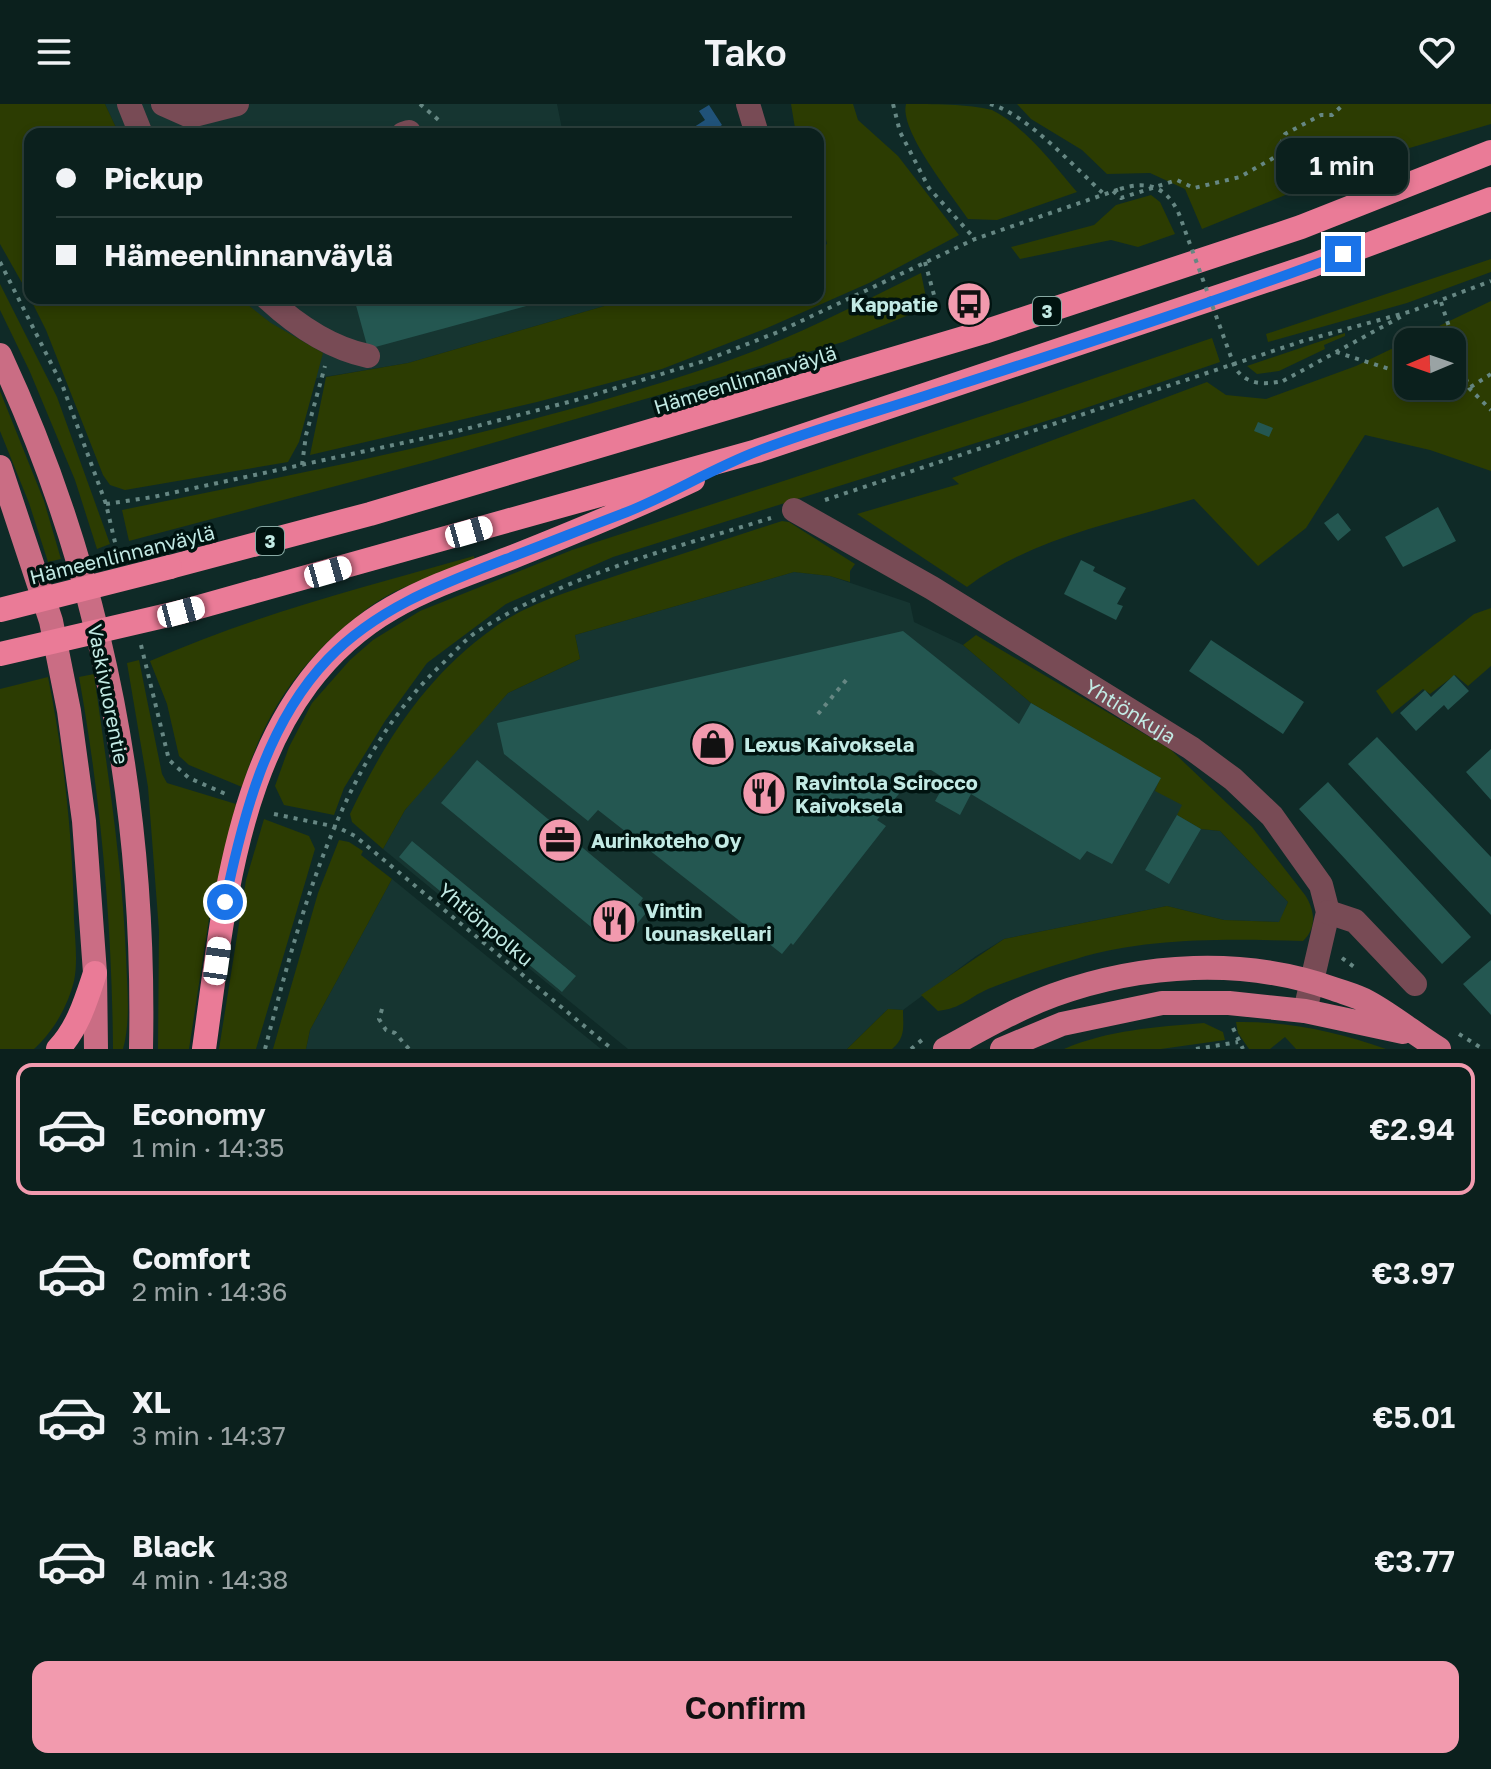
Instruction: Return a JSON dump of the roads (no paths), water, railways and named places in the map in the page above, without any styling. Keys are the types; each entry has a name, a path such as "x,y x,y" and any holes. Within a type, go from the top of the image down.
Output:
{"highway":[{"name":"Hämeenlinnanväylä","path":"0,610 370,514 984,332 1301,227 1491,152"},
{"name":"3","path":"0,654 181,612 757,451 1313,265 1491,199"},
{"path":"204,1049 225,902 235,851 250,802 284,719 303,688 329,658 357,632 391,609 433,588 634,509 757,451"},
{"path":"58,1049 82,1013 95,973"}],"main road":[{"name":"Vaskivuorentie","path":"0,355 26,410 59,501 92,609 113,697 139,888 141,1049"},
{"path":"0,467 51,621 69,711 84,821 95,973 96,1049"},
{"path":"936,1043 1054,995 1114,978 1212,966 1269,971 1313,982 1368,1002 1439,1049"},
{"path":"1005,1048 1062,1024 1162,1003 1229,1003 1305,1011 1414,1033"}],"street":[{"path":"129,104 139,128"},
{"path":"163,104 190,116 237,104"},
{"path":"748,104 755,128"},
{"path":"274,304 290,319 344,351 368,356"},
{"name":"Yhtiönkuja","path":"794,510 974,614 1191,748 1233,779 1272,816 1321,885 1328,912"},
{"path":"1305,1011 1328,912 1355,921 1415,984"},
{"path":"995,1021 1005,1048"}],"water":[{"path":"709,105 722,125 717,128 693,128 705,120 699,111"}],"place":[{"name":"Kappatie","path":"969,304"},
{"name":"Lexus Kaivoksela","path":"713,744"},
{"name":"Ravintola Scirocco Kaivoksela","path":"764,793"},
{"name":"Aurinkoteho Oy","path":"560,840"},
{"name":"Vintin lounaskellari","path":"614,921"}]}
